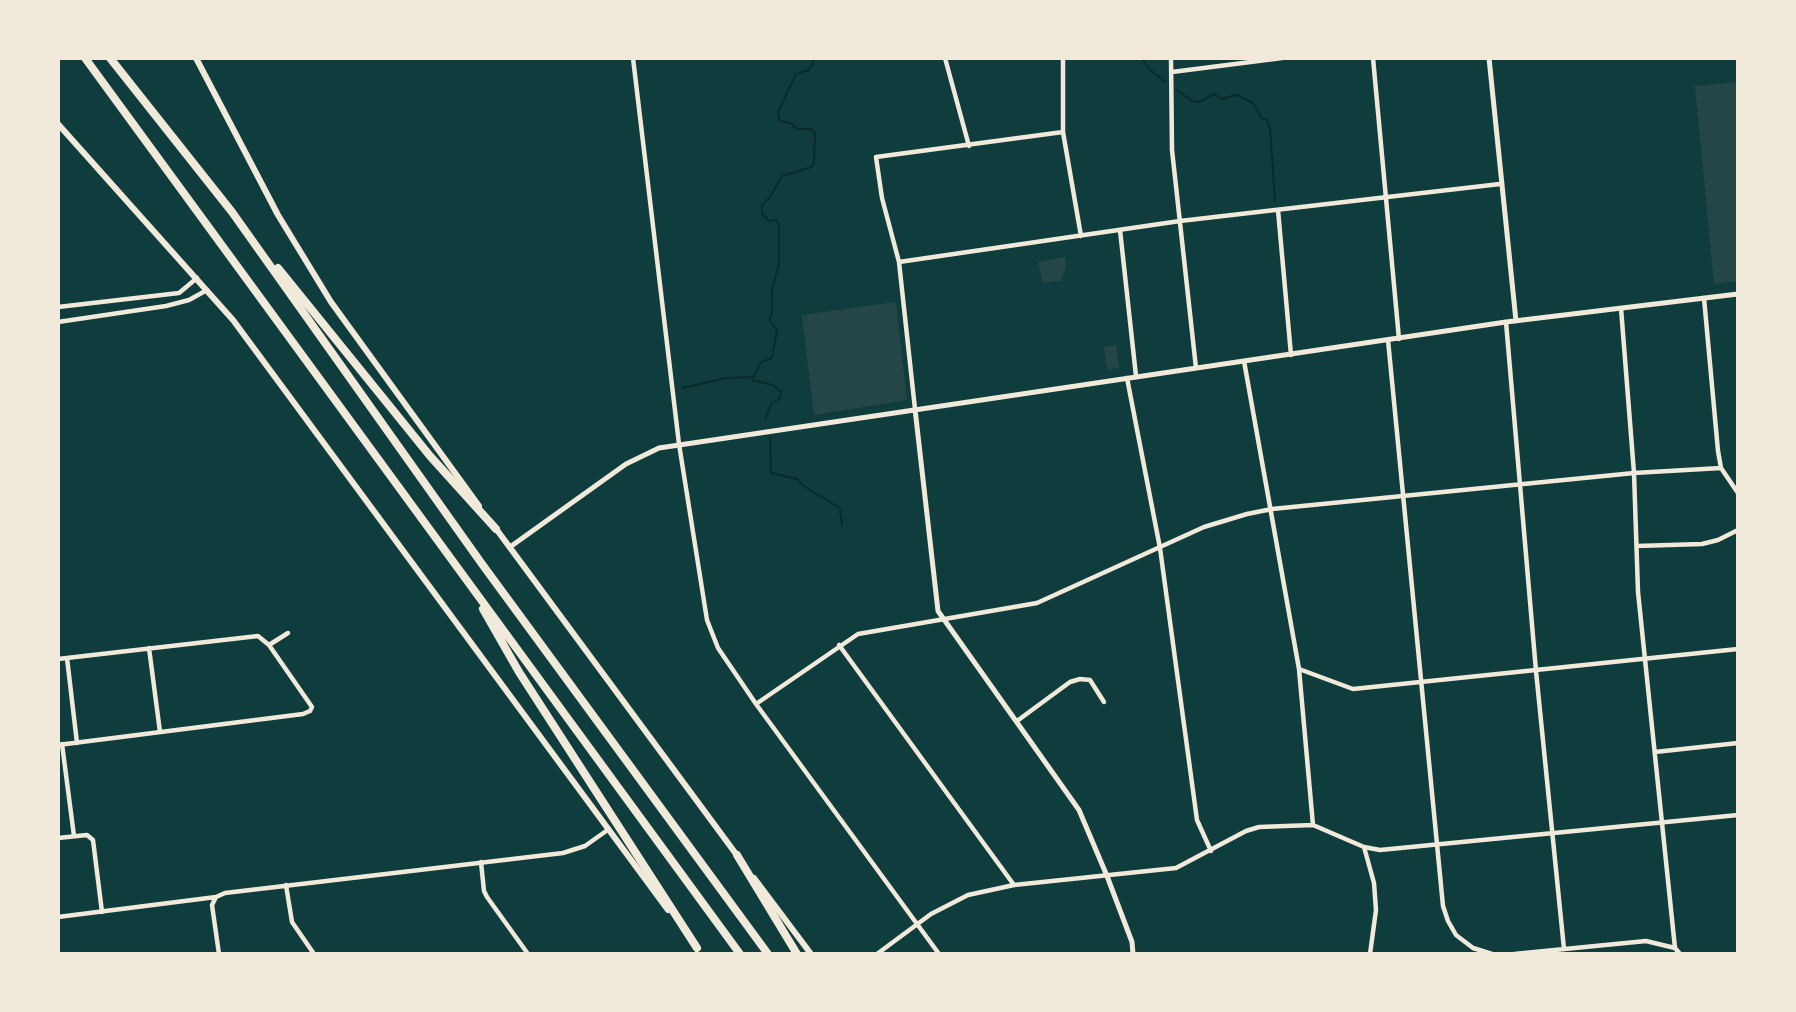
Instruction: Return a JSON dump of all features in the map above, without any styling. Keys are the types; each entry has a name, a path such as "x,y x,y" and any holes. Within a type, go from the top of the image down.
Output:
{"highway":[{"path":"85,58 740,954"},
{"path":"110,58 232,213 430,456 496,529"},
{"path":"232,213 489,574 768,954"},
{"path":"461,572 519,672 699,951"},
{"path":"737,855 797,954"}],"main road":[{"path":"196,58 278,214 331,302 811,954"},
{"path":"58,124 208,289 376,511 699,951"}],"street":[{"path":"633,58 679,444 706,620 718,648 756,704 939,954"},
{"path":"945,58 969,146"},
{"path":"1063,58 1063,132 1081,236"},
{"path":"1171,58 1172,150 1196,368"},
{"path":"1172,72 1282,58"},
{"path":"1372,58 1399,339"},
{"path":"1489,58 1500,184 1516,321"},
{"path":"1063,132 876,157 882,198 899,262 938,611 1074,801 1107,876 1132,942 1133,954"},
{"path":"899,262 1180,221 1500,184"},
{"path":"1278,210 1291,355"},
{"path":"1120,230 1136,376"},
{"path":"65,321 61,307 179,292 197,278"},
{"path":"58,322 166,306 189,300 208,289"},
{"path":"510,548 634,459 659,448 915,408 1244,362 1506,322 1737,294"},
{"path":"1704,298 1721,468 1737,493"},
{"path":"1621,308 1634,473 1638,592 1675,948 1680,954"},
{"path":"1506,322 1536,671 1564,949"},
{"path":"1388,340 1443,906 1456,935 1473,948 1492,954"},
{"path":"1244,362 1299,669 1313,825"},
{"path":"1127,378 1160,548 1197,820 1211,851"},
{"path":"756,704 858,634 1037,603 1220,521 1272,509 1403,498 1634,473 1721,468"},
{"path":"1637,546 1702,544 1718,540 1737,530"},
{"path":"269,645 288,633"},
{"path":"58,659 252,636 263,638 311,704 310,711 60,745 74,836"},
{"path":"839,645 1014,885"},
{"path":"149,648 160,732"},
{"path":"1299,669 1353,689 1737,649"},
{"path":"67,658 77,743"},
{"path":"1017,721 1070,682 1080,679 1089,680 1104,702"},
{"path":"1655,752 1737,743"},
{"path":"877,954 947,905 968,895 1014,885 1176,868 1246,831 1259,827 1313,825 1364,848 1380,850 1737,815"},
{"path":"58,917 216,897 225,893 286,885 574,850 609,829"},
{"path":"58,838 87,835 93,840 102,912"},
{"path":"1364,848 1374,883 1376,910 1370,954"},
{"path":"481,862 484,891 528,954"},
{"path":"286,885 292,922 314,954"},
{"path":"216,897 212,904 219,954"},
{"path":"1514,954 1646,941 1675,948"}],"shaded area":[{"path":"1737,82 1737,281 1714,284 1695,86"},
{"path":"1065,257 1066,268 1061,281 1043,283 1038,262"},
{"path":"896,302 907,400 814,415 802,315"},
{"path":"1116,345 1119,368 1107,370 1104,347"}],"waterway":[{"path":"766,417 771,404 779,399 781,392 773,385 752,380 761,362 772,358 777,330 769,320 772,314 772,290 779,264 779,225 777,220 769,221 762,214 762,205 770,197 782,176 812,167 815,133 811,129 797,129 792,124 779,120 778,112 796,74 809,70 815,58"},
{"path":"1141,58 1151,71 1166,82"},
{"path":"1177,90 1192,101 1199,102 1214,94 1221,99 1237,95 1253,103 1261,117 1267,120 1270,128 1275,201"},
{"path":"683,388 726,378 753,377"},
{"path":"770,437 771,473 797,479 805,487 840,508 842,526"}]}
